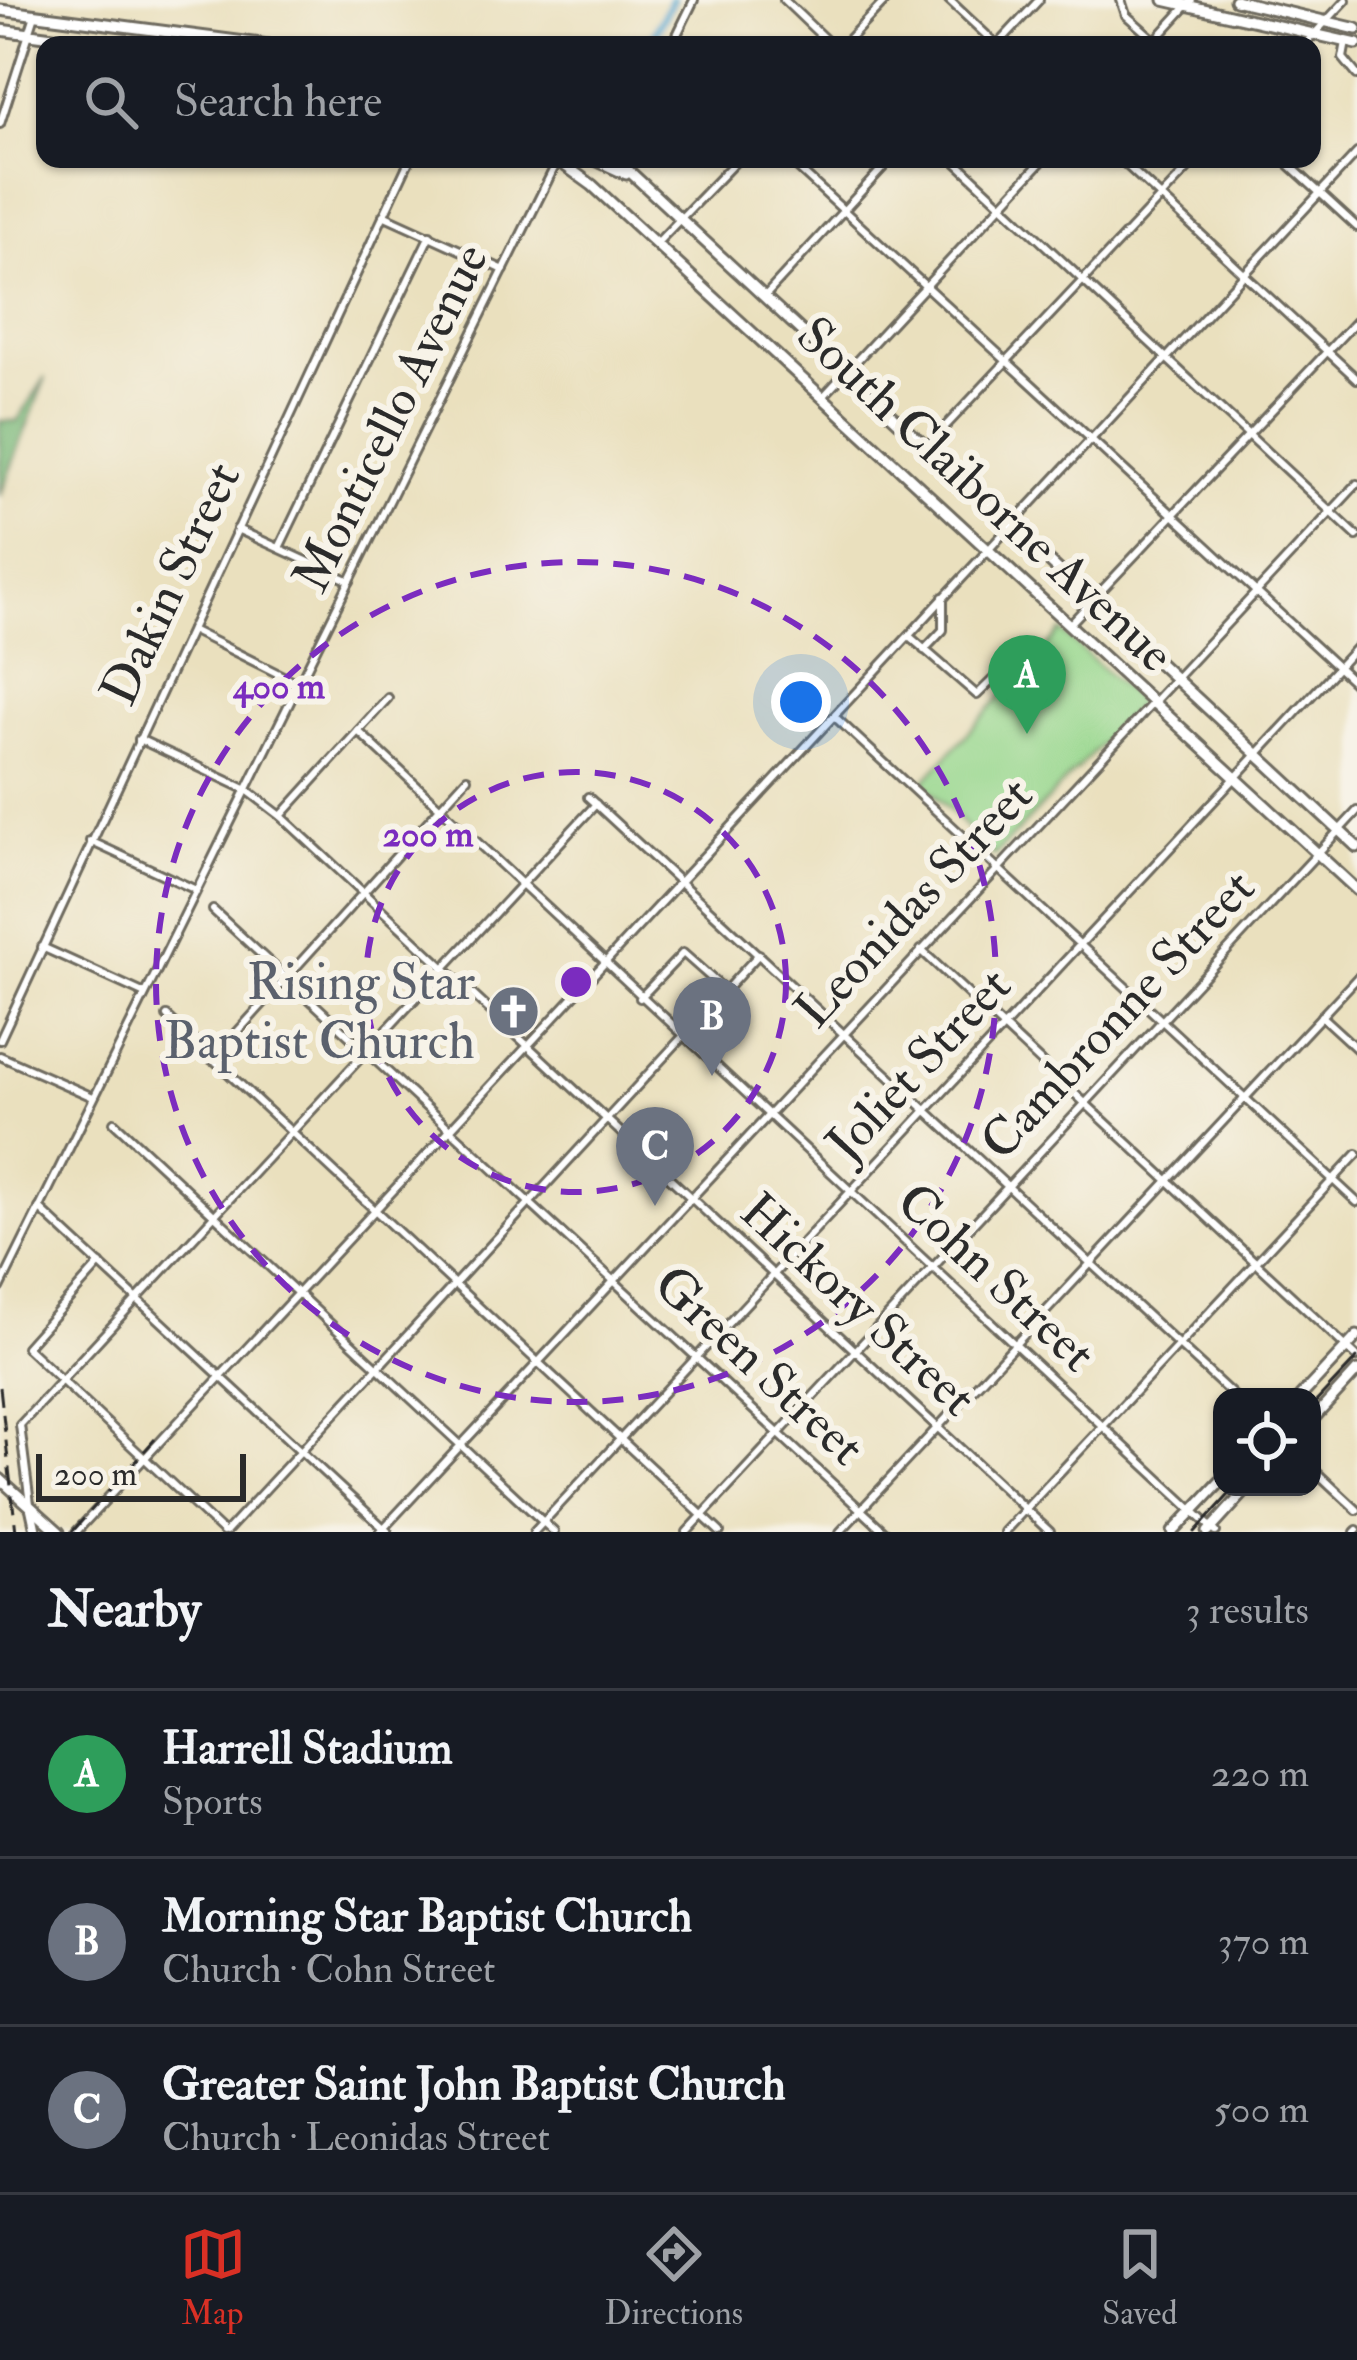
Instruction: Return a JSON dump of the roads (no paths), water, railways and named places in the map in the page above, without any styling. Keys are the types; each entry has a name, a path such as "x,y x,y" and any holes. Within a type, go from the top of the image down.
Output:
{"main road":[{"path":"1164,0 1352,42"},
{"path":"1235,0 1264,3 1357,29"},
{"path":"0,10 199,36"},
{"path":"0,30 47,36"},
{"name":"South Claiborne Avenue","path":"568,168 1357,890"},
{"path":"614,168 637,178"},
{"name":"South Claiborne Avenue","path":"626,168 1357,847"},
{"path":"1308,1388 1357,1336"},
{"path":"1321,1410 1357,1371"},
{"path":"0,1479 59,1532"},
{"path":"1173,1532 1213,1490"},
{"path":"1212,1531 1242,1496"}],"street":[{"path":"676,36 694,0"},
{"path":"784,0 821,36"},
{"path":"852,36 886,0"},
{"path":"949,0 987,36"},
{"path":"1006,36 1040,0"},
{"path":"1121,0 1126,15 1148,36"},
{"path":"1313,36 1346,0"},
{"path":"1161,36 1189,3"},
{"path":"0,124 35,15"},
{"path":"1352,42 1343,58 1357,75"},
{"path":"76,1532 1357,153"},
{"name":"Dakin Street","path":"0,1040 406,168"},
{"name":"Monticello Avenue","path":"0,1288 554,168"},
{"path":"656,244 730,168"},
{"path":"798,168 1357,685"},
{"path":"765,296 883,168"},
{"path":"962,168 1357,536"},
{"path":"821,398 1036,168"},
{"path":"1130,168 1357,379"},
{"path":"926,447 1189,168"},
{"path":"1293,168 1357,227"},
{"path":"383,215 504,270"},
{"path":"279,548 430,235"},
{"path":"1068,627 1357,320"},
{"name":"Leonidas Street","path":"384,1531 842,1032 1357,484"},
{"path":"237,529 350,581"},
{"path":"924,650 944,630 944,598"},
{"path":"190,630 299,684"},
{"path":"909,636 977,695 1019,654"},
{"name":"Joliet Street","path":"534,1532 1357,647"},
{"path":"281,816 388,698"},
{"path":"835,717 1357,1202"},
{"name":"Cohn Street","path":"358,731 1212,1531"},
{"name":"Hickory Street","path":"139,740 247,790 281,816 1050,1532"},
{"path":"212,1060 467,778"},
{"path":"588,797 1225,1388"},
{"path":"36,1532 20,1425 596,804"},
{"name":"Cambronne Street","path":"687,1532 1357,811"},
{"path":"91,841 196,890"},
{"name":"Green Street","path":"214,910 885,1532"},
{"path":"42,947 145,994"},
{"path":"921,950 1357,1357"},
{"path":"640,998 683,953 728,992"},
{"path":"100,1264 26,1348 224,1532 759,954"},
{"path":"840,1532 1357,978"},
{"path":"167,1016 720,1532"},
{"path":"1322,1016 1357,1049"},
{"path":"0,1056 93,1097"},
{"path":"114,1123 554,1532"},
{"path":"1004,1532 1357,1154"},
{"path":"39,1208 384,1531"},
{"path":"1321,1476 1357,1510"}],"waterway":[{"path":"654,36 672,0"}],"tram line":[{"path":"1321,1396 1357,1358"},
{"path":"1195,1532 1228,1496"}],"railway":[{"path":"0,1387 16,1532"},
{"path":"72,1532 155,1439"}],"place":[{"name":"Harrell Stadium","path":"1027,734"},
{"name":"Rising Star Baptist Church","path":"514,1012"},
{"name":"Morning Star Baptist Church","path":"712,1076"},
{"name":"Greater Saint John Baptist Church","path":"655,1206"}]}
